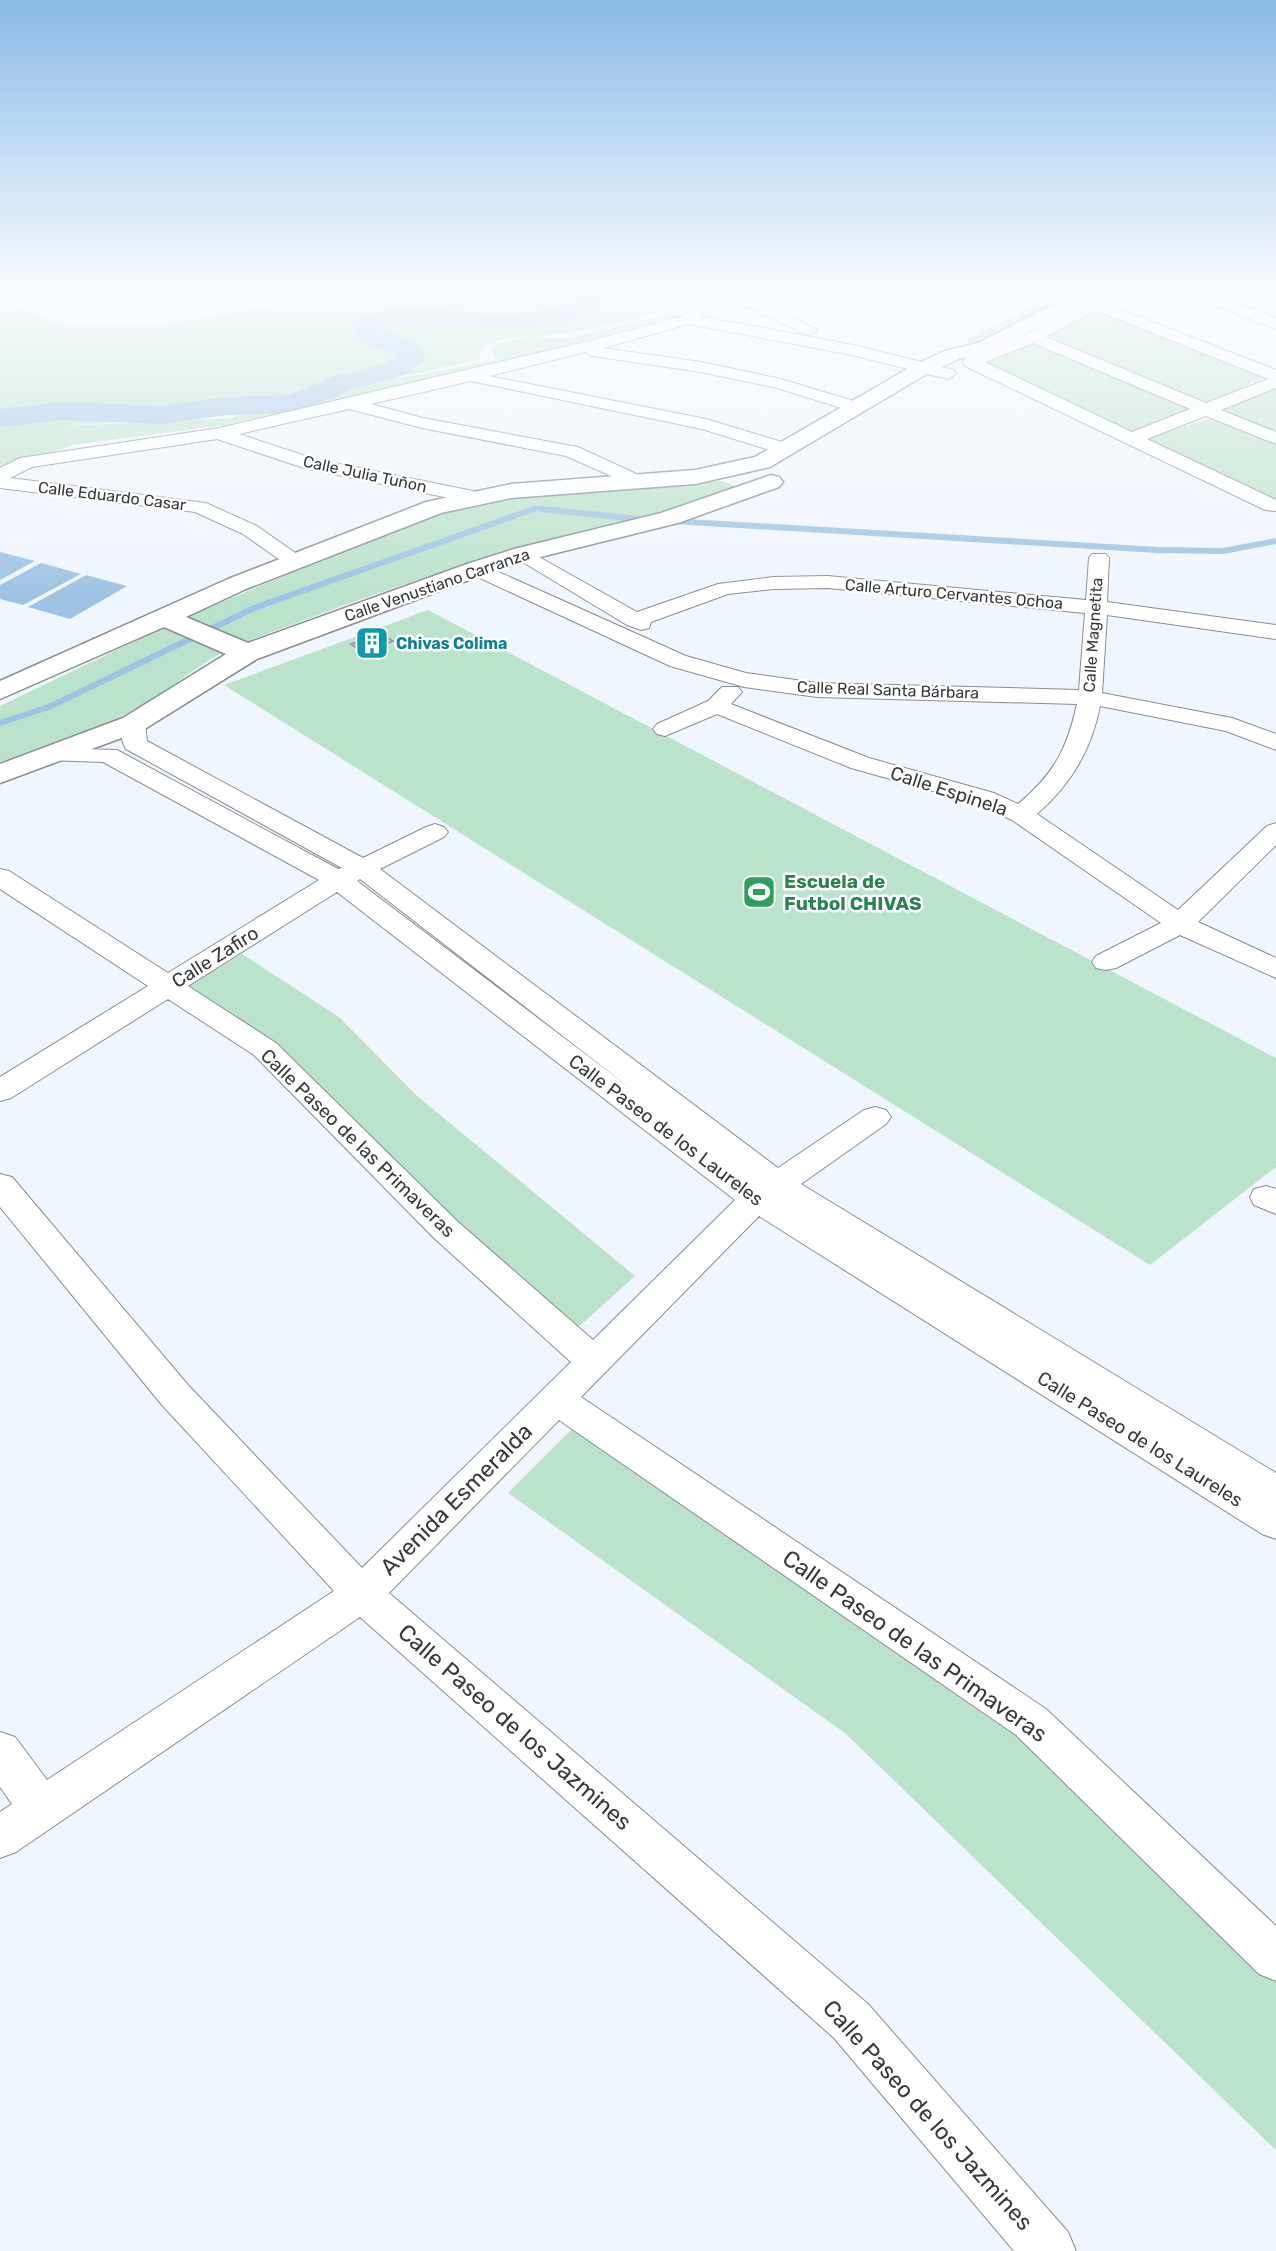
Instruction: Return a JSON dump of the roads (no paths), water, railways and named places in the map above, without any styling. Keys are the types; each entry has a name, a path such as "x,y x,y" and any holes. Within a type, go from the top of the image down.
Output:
{"street":[{"path":"0,475 27,463 219,433 406,391"},
{"path":"538,391 693,421 788,461"},
{"path":"803,391 854,407"},
{"name":"Calle Venustiano Carranza","path":"0,774 133,724 247,653 476,569 523,554 657,521 760,487 854,407 882,391"},
{"name":"Calle Venustiano Carranza","path":"832,447 873,417 918,391"},
{"path":"1044,391 1131,439 1272,506"},
{"path":"1162,391 1276,439"},
{"path":"1131,439 1249,391"},
{"path":"351,404 422,423 571,452 636,481"},
{"name":"Calle Julia Tuñon","path":"219,433 311,464 473,497"},
{"name":"Calle Venustiano Carranza","path":"0,691 174,622 294,561 411,514 473,497 552,486 695,477 762,462 788,461"},
{"path":"729,471 760,487"},
{"name":"Calle Eduardo Casar","path":"0,482 199,507 250,530 294,561"},
{"name":"Calle Real Santa Bárbara","path":"523,554 635,620 751,673"},
{"name":"Calle Magnetita","path":"1021,815 1062,775 1078,745 1090,689 1098,558"},
{"name":"Calle Real Santa Bárbara","path":"476,569 678,661 751,673 817,690 1090,689 1236,707 1276,722"},
{"name":"Calle Arturo Cervantes Ochoa","path":"635,620 724,588 774,583 828,582 1094,607 1276,632"},
{"path":"174,622 247,653"},
{"path":"665,729 716,706 751,673"},
{"name":"Calle Real Santa Bárbara","path":"1090,689 1232,725 1276,743"},
{"name":"Calle Espinela","path":"716,706 860,762 985,799 1021,815 1180,924 1276,969"},
{"name":"Calle Paseo de los Laureles","path":"133,724 135,744 350,874 766,1192 1276,1523"},
{"name":"Calle Paseo de los Laureles","path":"55,755 108,755 350,874"},
{"path":"1106,962 1180,924 1276,831"},
{"name":"Calle Zafiro","path":"0,1091 350,874 435,832"},
{"name":"Calle Paseo de las Primaveras","path":"0,877 265,1049 446,1230 594,1361"},
{"name":"Avenida Esmeralda","path":"0,1837 362,1594 766,1192 875,1116"},
{"name":"Calle Paseo de los Jazmines","path":"0,1185 175,1395 362,1594 851,2021 1049,2251"},
{"name":"Calle Paseo de los Laureles","path":"766,1192 1276,1492"},
{"name":"Calle Paseo de las Primaveras","path":"556,1399 1031,1722 1276,1958"},
{"path":"0,1751 42,1809"}],"water":[{"path":"0,552 35,561 0,580"},
{"path":"41,563 81,574 23,605 0,599 0,585"},
{"path":"86,575 127,586 70,619 28,607"}],"waterway":[{"path":"0,418 63,411 162,415 227,406 295,404 325,391"},
{"path":"0,723 49,707 254,608 534,509"},
{"path":"541,509 648,520"},
{"path":"530,510 557,510"},
{"path":"673,521 1158,550 1223,551 1276,541"}],"place":[{"name":"Chivas Colima","path":"372,643"},
{"name":"Escuela de Futbol CHIVAS","path":"759,892"}]}
